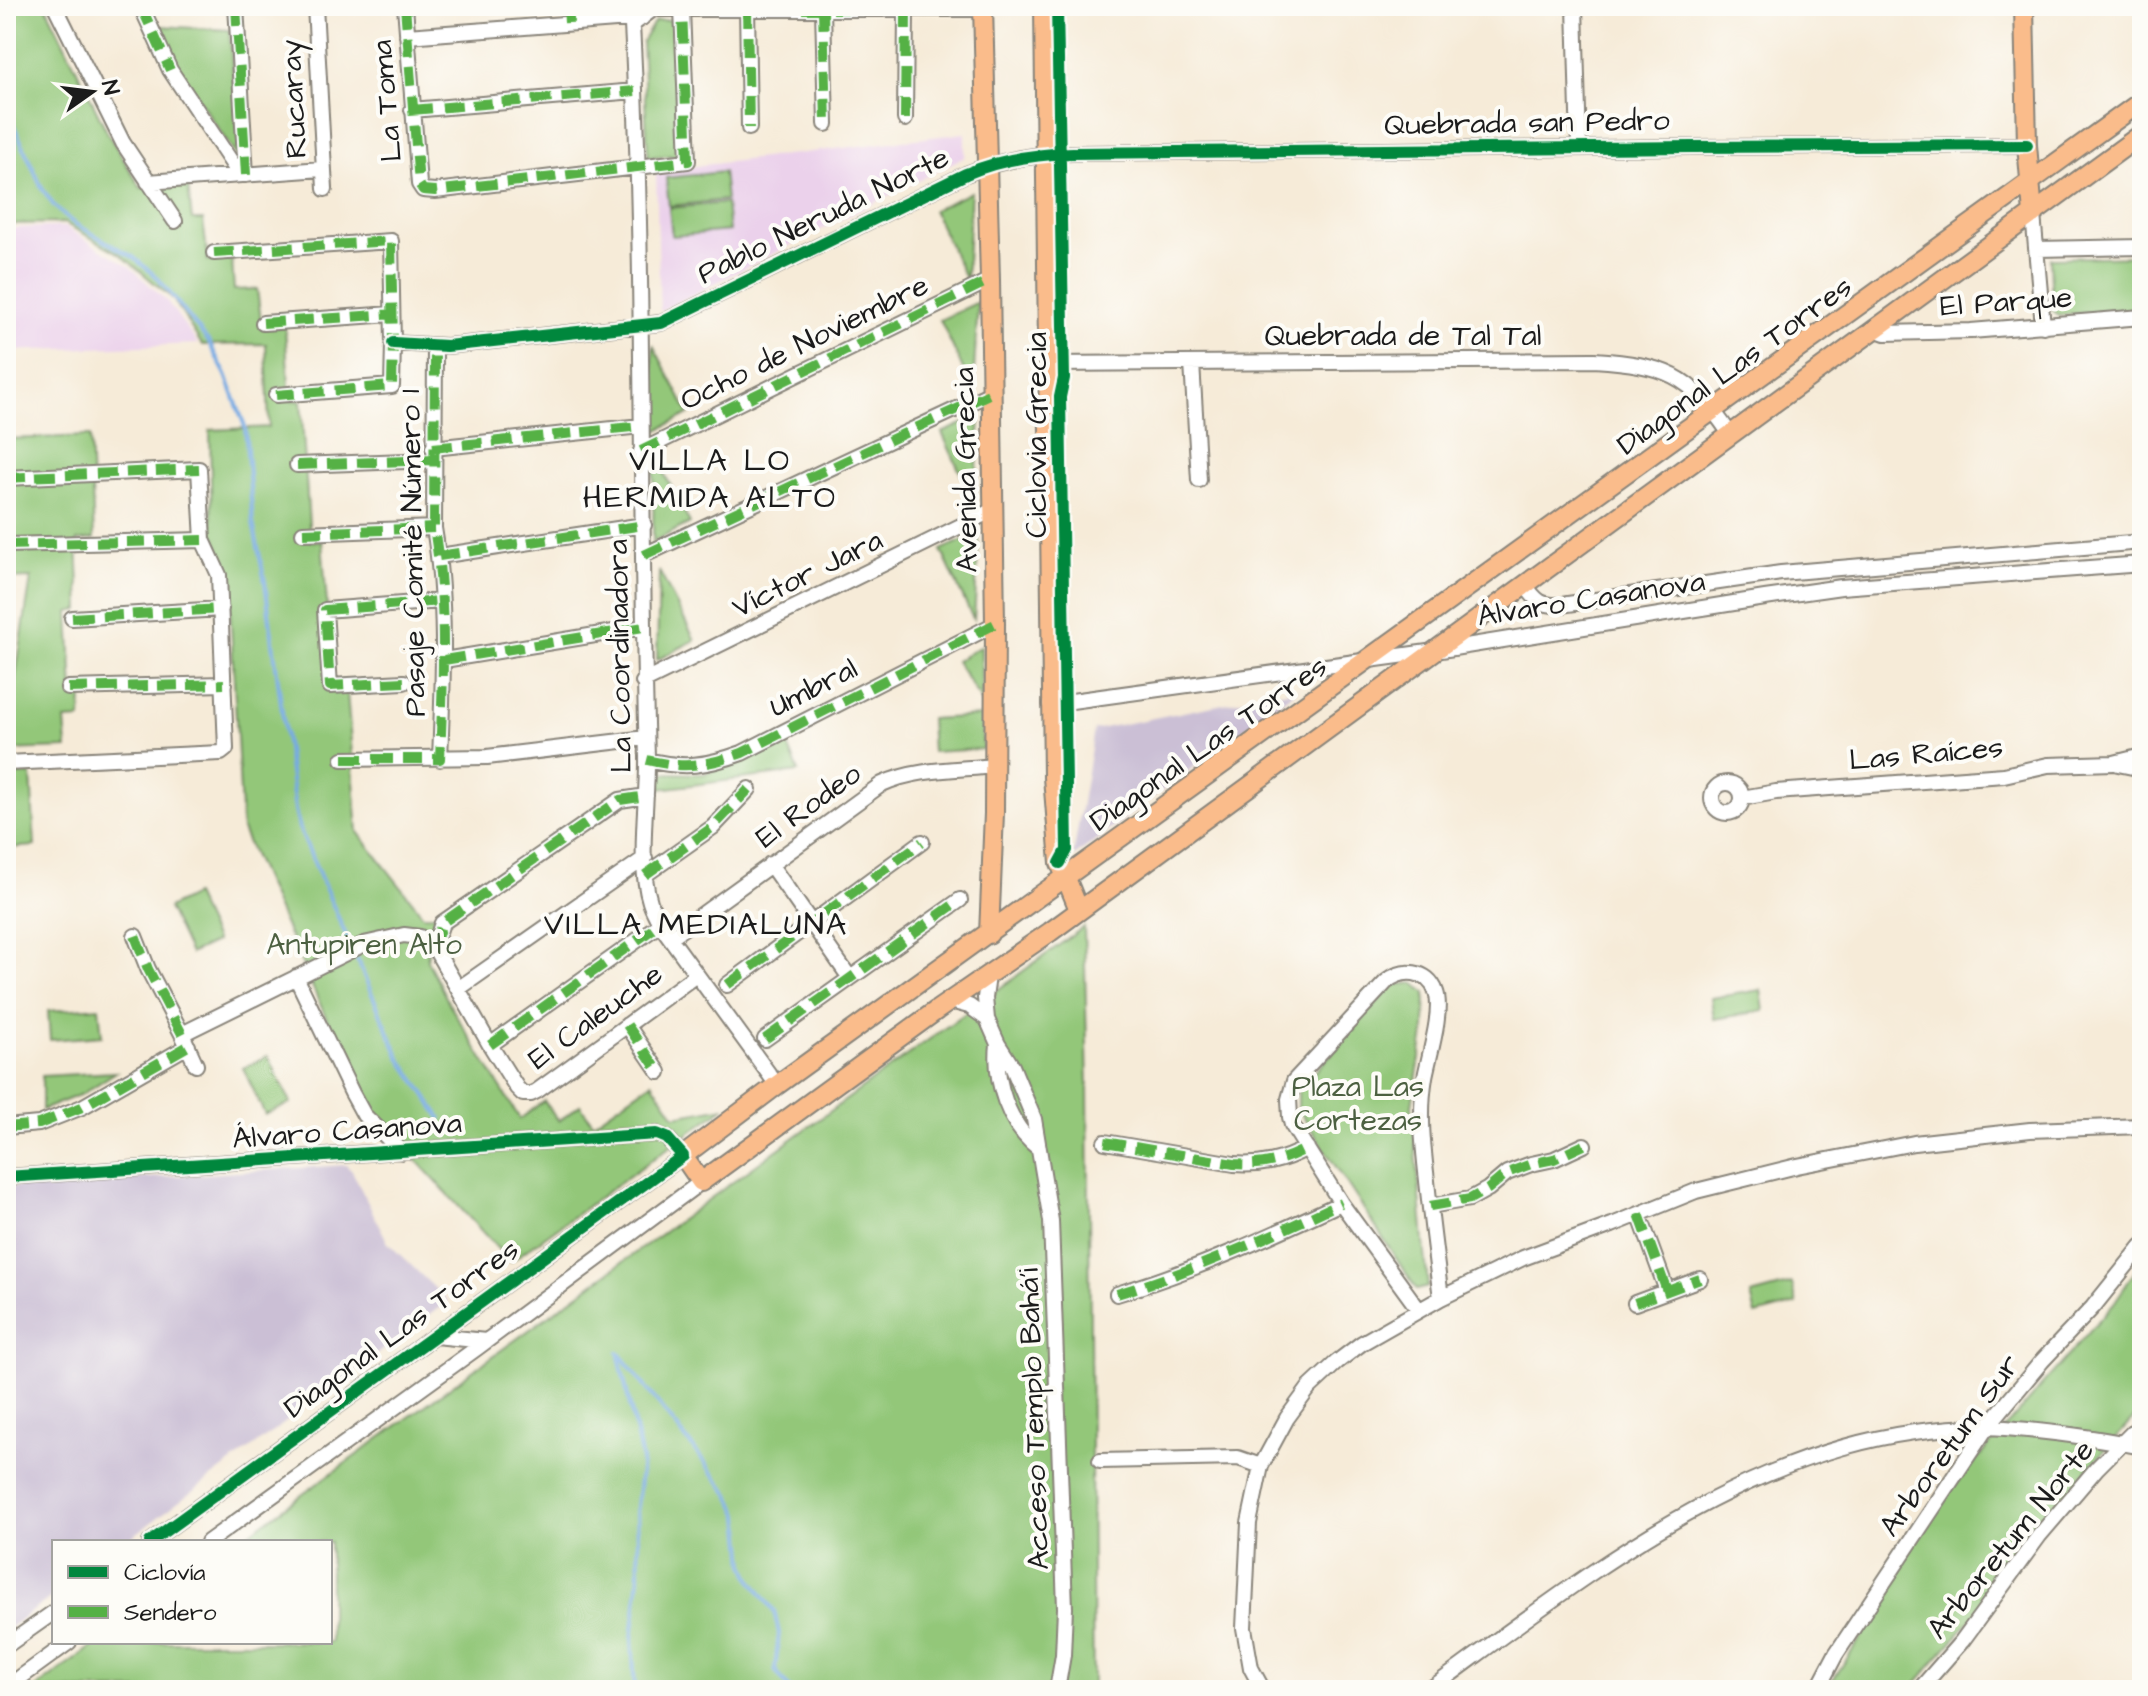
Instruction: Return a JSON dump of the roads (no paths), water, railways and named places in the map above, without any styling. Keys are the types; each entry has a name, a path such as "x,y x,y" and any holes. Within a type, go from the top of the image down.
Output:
{"main road":[{"path":"1044,6 1037,155 1049,364 1050,704 1058,851 1079,910"},
{"path":"2024,6 2027,145 2033,214"},
{"name":"Avenida Grecia","path":"983,7 995,624 995,766 989,934"},
{"name":"Diagonal Las Torres","path":"683,1156 777,1085 1716,413 2142,101"},
{"name":"Diagonal Las Torres","path":"701,1182 2142,134"},
{"name":"Álvaro Casanova","path":"683,1156 701,1182"}],"street":[{"path":"55,6 123,143 175,221"},
{"path":"141,6 170,70 243,175"},
{"path":"236,6 243,175"},
{"name":"Rucaray","path":"315,6 325,189"},
{"name":"La Toma","path":"405,6 419,184 423,190 638,167"},
{"path":"568,6 569,23"},
{"path":"1575,6 1579,148"},
{"path":"747,7 749,128"},
{"path":"407,36 569,23 682,9 983,7"},
{"path":"638,167 688,161 682,9"},
{"path":"823,9 826,124"},
{"path":"905,119 906,9"},
{"name":"La Coordinadora","path":"650,11 632,25 642,325 643,682 647,760 645,875 650,903 660,924 777,1085"},
{"path":"412,110 635,91"},
{"name":"Quebrada san Pedro","path":"1037,155 2027,145"},
{"name":"Pablo Neruda Norte","path":"393,343 435,346 661,323 986,166 1037,155"},
{"path":"148,182 322,169"},
{"path":"2033,214 2043,326"},
{"path":"214,253 391,241 392,386 276,395"},
{"name":"El Parque","path":"2036,249 2142,247"},
{"name":"Ocho de Noviembre","path":"641,451 990,280"},
{"path":"263,323 392,314"},
{"name":"El Parque","path":"1874,329 1885,333 1971,331 2142,317"},
{"name":"Pasaje Comité Número 1","path":"435,346 434,528 439,556 444,660 440,759"},
{"name":"Quebrada de Tal Tal","path":"1049,364 1626,362 1657,368 1679,378 1697,392 1730,434"},
{"path":"1192,363 1199,480"},
{"path":"644,555 991,393"},
{"path":"297,465 434,454 641,426"},
{"path":"6,478 199,469 203,540 219,575 226,749 221,753 6,763"},
{"name":"Víctor Jara","path":"643,682 993,510"},
{"path":"439,556 644,525"},
{"path":"303,533 434,528"},
{"path":"6,545 203,540"},
{"name":"Álvaro Casanova","path":"1525,585 1538,601 1549,606 1781,573 2142,542"},
{"name":"Álvaro Casanova","path":"1050,704 1435,651 1841,587 2142,564"},
{"path":"1647,591 1650,616"},
{"path":"404,682 330,686 325,610 441,601"},
{"path":"72,618 221,609"},
{"name":"Umbral","path":"647,760 683,767 702,766 742,753 995,624"},
{"path":"444,660 644,627"},
{"path":"68,688 224,684"},
{"path":"343,759 487,757 646,738"},
{"name":"Las Raíces","path":"1742,798 1805,790 2004,775 2048,765 2114,763 2142,756"},
{"name":"Las Raíces","path":"2114,763 2142,769"},
{"name":"El Rodeo","path":"671,937 882,784 915,774 995,766"},
{"path":"645,875 713,827 749,789"},
{"path":"434,947 442,923 620,800 646,796"},
{"path":"727,985 922,842"},
{"path":"458,989 645,858"},
{"path":"770,864 850,978"},
{"path":"765,1039 960,900"},
{"path":"6,1127 39,1124 82,1107 185,1040 296,977 364,944 398,935 420,937 434,947 490,1045 660,924"},
{"path":"135,936 196,1065"},
{"path":"1419,1310 1341,1203 1307,1148 1290,1117 1289,1099 1294,1081 1391,977 1406,972 1421,975 1431,983 1438,999 1420,1116 1441,1298"},
{"name":"El Caleuche","path":"490,1045 517,1088 523,1094 531,1094 696,975"},
{"name":"Acceso Templo Bahá'i","path":"988,976 985,998 987,1019 1031,1111 1049,1205 1053,1245 1065,1608 1063,1655 1057,1690"},
{"path":"296,977 364,1115 402,1152"},
{"path":"950,1001 969,1006 987,1019"},
{"path":"627,1025 659,1072"},
{"path":"1263,1690 1251,1668 1244,1628 1249,1523 1261,1466 1287,1418 1309,1388 1362,1343 1441,1298 1523,1258 1696,1191 1855,1153 1914,1143 2030,1130 2142,1126"},
{"name":"Álvaro Casanova","path":"6,1177 657,1134 667,1138 683,1156"},
{"path":"1105,1142 1249,1165 1278,1161 1307,1148"},
{"path":"1430,1206 1470,1199 1507,1173 1554,1159 1584,1145"},
{"name":"Diagonal Las Torres","path":"153,1540 683,1156"},
{"name":"Diagonal Las Torres","path":"211,1540 701,1182"},
{"path":"1117,1294 1189,1269 1341,1203"},
{"path":"1639,1214 1667,1291"},
{"name":"Arboretum Sur","path":"1817,1690 1843,1643 1987,1427 2042,1361 2093,1307 2142,1246"},
{"path":"1635,1303 1700,1279"},
{"path":"435,1336 486,1341"},
{"name":"Arboretum Norte","path":"1919,1690 1962,1641 2039,1536 2097,1468 2142,1423"},
{"path":"1429,1690 1578,1582 1693,1510 1784,1466 1850,1445 1918,1432 1987,1427 2086,1435 2142,1447"},
{"path":"1100,1461 1238,1458 1261,1466"},
{"path":"6,1646 52,1613"},
{"path":"6,1688 66,1644"}],"waterway":[{"path":"6,108 42,188 54,206 72,222 133,257 157,277 208,341 226,375 245,427 253,523 265,582 295,810 299,828 348,940"},
{"path":"357,960 400,1058 441,1118"},
{"path":"618,1352 730,1495 740,1516 745,1564 752,1581 774,1611 779,1633 775,1670 790,1690"},
{"path":"619,1356 642,1460 637,1507 639,1577 632,1639 635,1690"}],"district":[{"name":"VILLA LO HERMIDA ALTO","path":"710,478"},
{"name":"VILLA MEDIALUNA","path":"696,923"}],"park label":[{"name":"Antupiren Alto","path":"364,944"},
{"name":"Plaza Las Cortezas","path":"1358,1103"}]}
